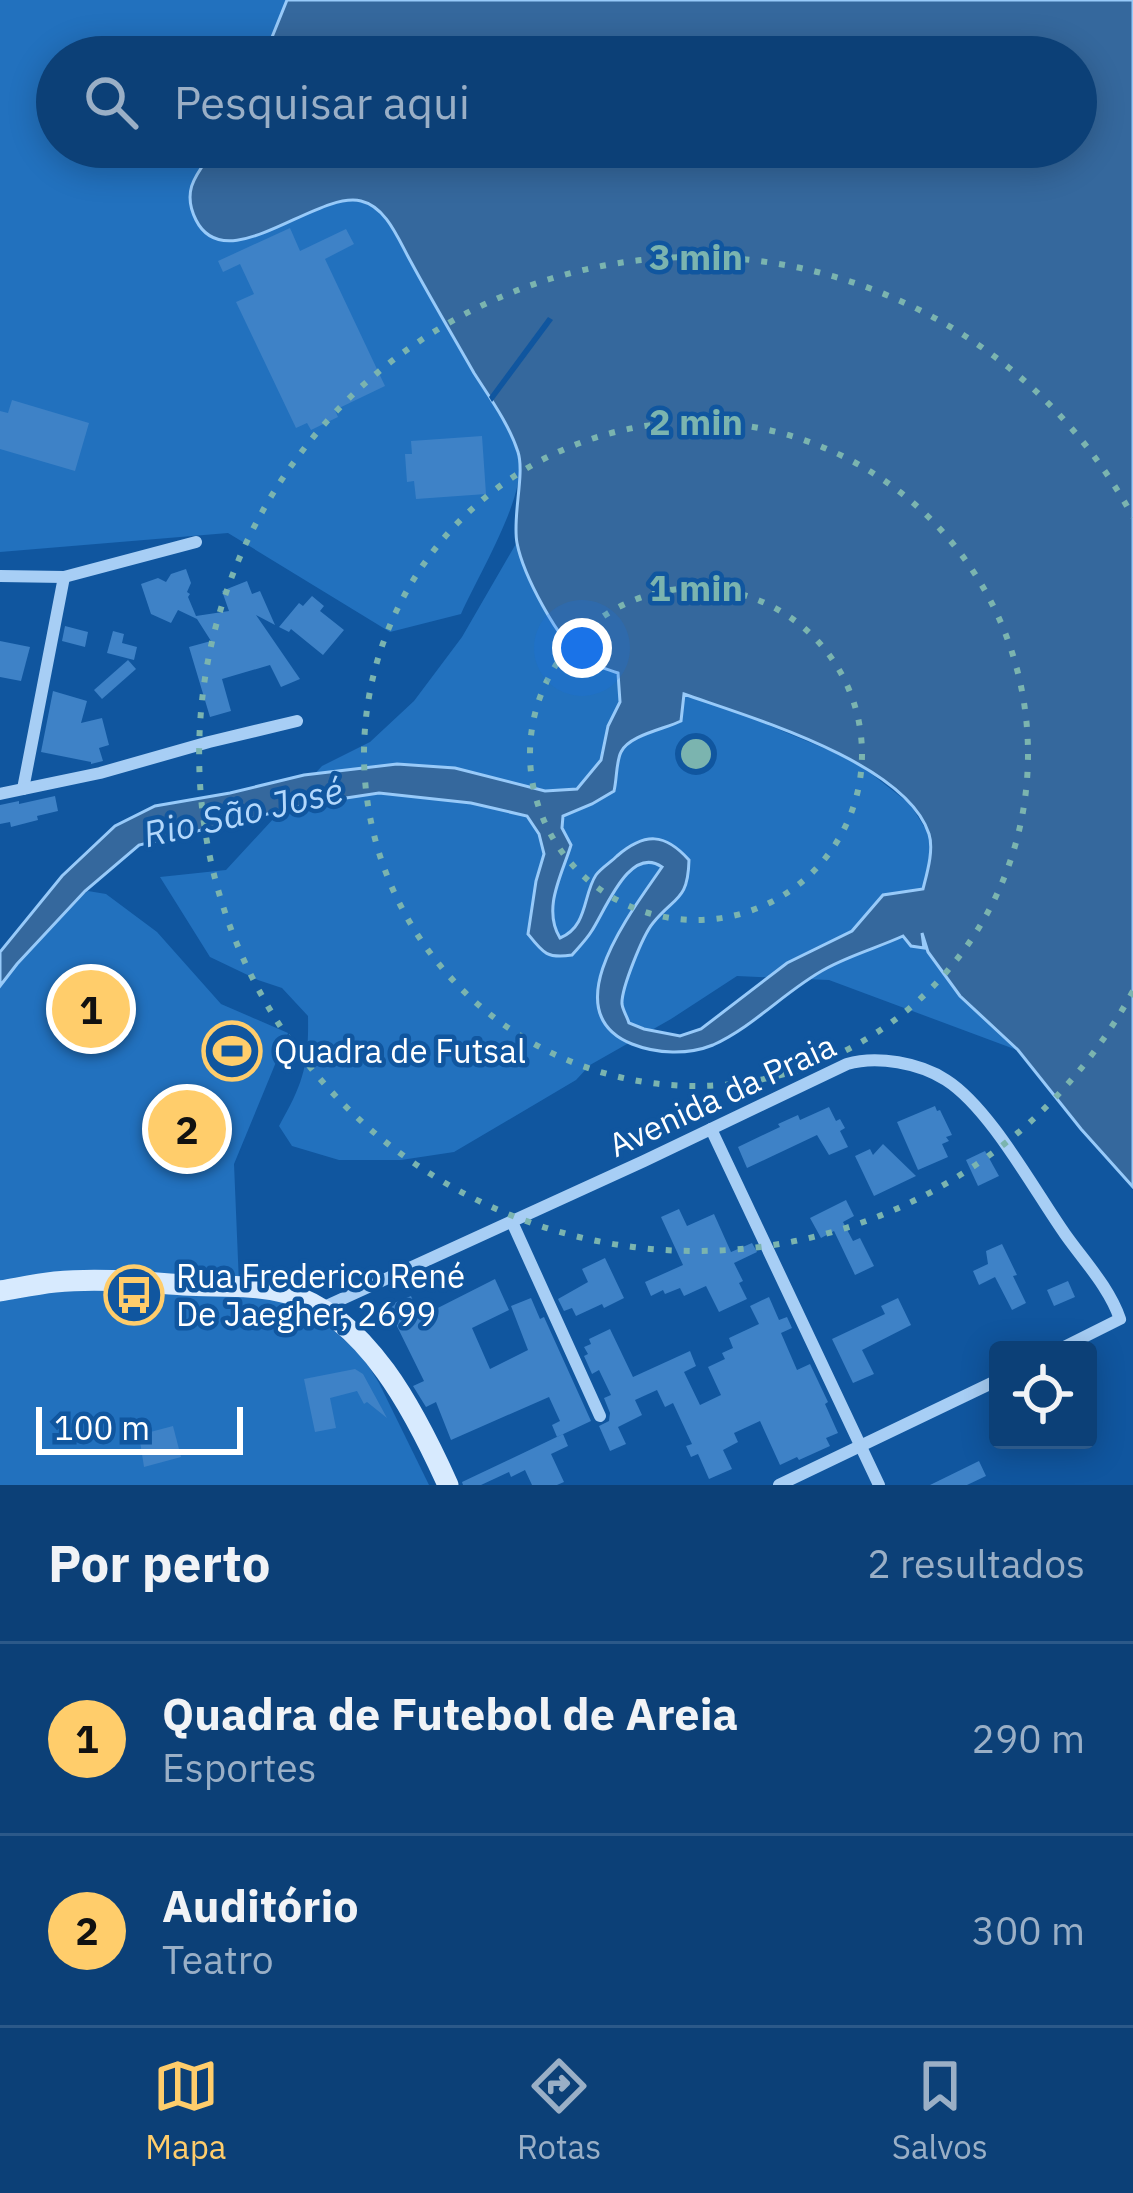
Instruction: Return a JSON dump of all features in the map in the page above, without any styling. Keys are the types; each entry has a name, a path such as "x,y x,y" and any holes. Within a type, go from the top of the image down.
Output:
{"main road":[{"path":"0,1291 56,1282 135,1282 282,1292 320,1309 382,1366 406,1399 448,1485"}],"street":[{"path":"0,576 64,577 196,542"},
{"path":"22,789 64,577"},
{"path":"0,794 297,721"},
{"name":"Avenida da Praia","path":"320,1309 855,1061 907,1065 947,1080 999,1135 1102,1284 1120,1319 1076,1341"},
{"path":"711,1129 879,1485"},
{"path":"512,1222 600,1416"},
{"path":"779,1485 989,1384"}],"shaded area":[{"path":"0,0 287,0 272,36 36,36 36,168 202,168 191,189 196,220 211,237 231,241 254,237 351,200 369,204 385,217 498,409 520,462 507,518 461,614 390,632 228,533 0,552"},
{"path":"517,542 553,621 586,661 737,712 855,761 910,804 930,836 929,862 960,996 1017,1050 829,980 737,976 454,1152 401,1160 339,1160 292,1146 279,1126 303,1074 308,1016 282,988 210,957 160,877 226,870 322,766 370,742 414,701 462,637"},
{"path":"88,891 106,894 157,932 221,1004 288,1033 234,1164 239,1284 0,1287 0,978 66,907"},
{"path":"56,1287 304,1303 363,1357 429,1485 0,1485 0,1298"}],"water":[{"name":"Rio São José","path":"287,0 1133,0 1133,1187 1018,1050 960,996 928,952 922,933 924,948 911,946 903,936 836,963 713,1045 672,1052 632,1044 609,1029 599,1009 598,986 618,934 662,867 650,862 629,872 572,955 551,955 528,934 544,854 539,834 527,816 471,803 379,793 313,803 139,845 85,891 0,986 0,952 62,876 115,826 155,806 304,775 397,764 455,768 545,791 577,789 601,760 608,726 620,702 618,673 592,664 574,650 534,589 517,543 520,472 514,442 385,217 370,204 343,201 228,241 210,236 196,220 190,199 202,168 1097,168 1097,36 272,36","holes":["684,694 784,729 859,764 915,808 930,840 923,889 883,895 852,931 787,963 701,1029 680,1036 629,1023 622,1004 629,975 653,923 683,891 689,860 672,845 654,839 627,848 596,875 576,926 560,938 553,903 571,845 562,828 563,816 614,791 625,746 681,721"]}],"pier":[{"path":"548,317 553,320 492,402 489,397"}],"building":[{"path":"290,228 300,251 346,229 354,244 325,259 385,386 335,410 338,417 311,430 307,423 296,428 236,302 254,294 240,264 223,272 218,261"},
{"path":"12,400 89,423 75,471 0,449 0,411 8,413"},
{"path":"482,436 486,494 416,499 414,481 407,482 405,454 412,454 411,441"},
{"path":"186,569 191,583 188,597 196,616 229,611 222,591 247,581 252,594 260,591 275,625 256,615 300,679 281,687 270,665 222,679 231,711 210,717 189,647 211,641 197,619 178,610 171,623 151,614 141,584 158,578 166,582 171,574"},
{"path":"312,596 324,606 320,611 344,630 323,655 291,629 279,627 299,603 303,606"},
{"path":"65,626 88,632 85,647 62,641"},
{"path":"113,631 124,634 122,643 137,647 134,660 107,653"},
{"path":"0,641 30,647 21,681 0,677"},
{"path":"128,660 136,669 102,699 94,690"},
{"path":"53,691 87,701 81,723 102,718 109,745 99,748 103,761 91,764 41,752"},
{"path":"55,796 58,811 11,827 10,822 0,824 0,805"},
{"path":"935,1106 952,1135 942,1144 948,1157 918,1170 897,1122"},
{"path":"829,1107 845,1128 840,1131 848,1147 829,1155 817,1135 747,1168 738,1147 798,1115 800,1120"},
{"path":"189,1110 207,1119 211,1139 199,1156 175,1156 161,1138 170,1116"},
{"path":"883,1144 916,1176 874,1196 855,1156 870,1149 873,1155"},
{"path":"985,1151 999,1176 978,1186 966,1160"},
{"path":"846,1200 854,1216 843,1222 853,1241 860,1238 874,1266 855,1275 834,1231 821,1238 810,1218"},
{"path":"679,1209 687,1226 714,1214 731,1252 752,1243 757,1252 734,1263 747,1299 719,1312 706,1286 684,1296 680,1288 651,1296 645,1282 683,1265 661,1217"},
{"path":"1002,1244 1026,1303 1012,1310 995,1277 979,1285 973,1271 988,1264 986,1251"},
{"path":"605,1258 624,1298 576,1316 572,1308 564,1311 558,1299 588,1282 582,1269"},
{"path":"495,1279 509,1310 472,1328 490,1369 528,1350 511,1306 531,1298 591,1421 557,1437 552,1425 560,1421 549,1397 451,1440 436,1402 426,1407 413,1386 424,1381 387,1306 411,1296 420,1317"},
{"path":"1068,1281 1075,1297 1054,1306 1047,1290"},
{"path":"769,1297 779,1320 787,1317 792,1328 781,1333 797,1370 810,1364 828,1402 838,1433 826,1438 830,1446 780,1465 760,1421 734,1433 738,1442 723,1450 732,1469 709,1479 698,1454 691,1457 686,1446 692,1444 673,1403 665,1407 657,1390 635,1400 642,1415 618,1427 626,1444 610,1451 599,1426 609,1421 604,1398 611,1395 599,1370 592,1374 584,1356 589,1339 610,1329 633,1377 690,1351 696,1366 684,1372 700,1405 721,1395 708,1367 725,1359 722,1353 733,1348 729,1338 759,1324 750,1306"},
{"path":"898,1298 911,1325 862,1350 874,1374 853,1383 832,1339 885,1314 881,1306"},
{"path":"355,1369 363,1374 387,1418 364,1404 357,1391 330,1398 336,1428 315,1432 304,1379"},
{"path":"173,1426 181,1457 144,1467 139,1435"},
{"path":"563,1434 568,1446 551,1454 564,1482 532,1485 525,1470 481,1485 463,1485 462,1482"},
{"path":"979,1461 986,1476 967,1485 930,1485"}],"place":[{"name":"Quadra de Futebol de Areia","path":"91,1009"},
{"name":"Quadra de Futsal","path":"232,1051"},
{"name":"Auditório","path":"187,1129"},
{"name":"Rua Frederico René De Jaegher, 2699","path":"134,1295"}]}
